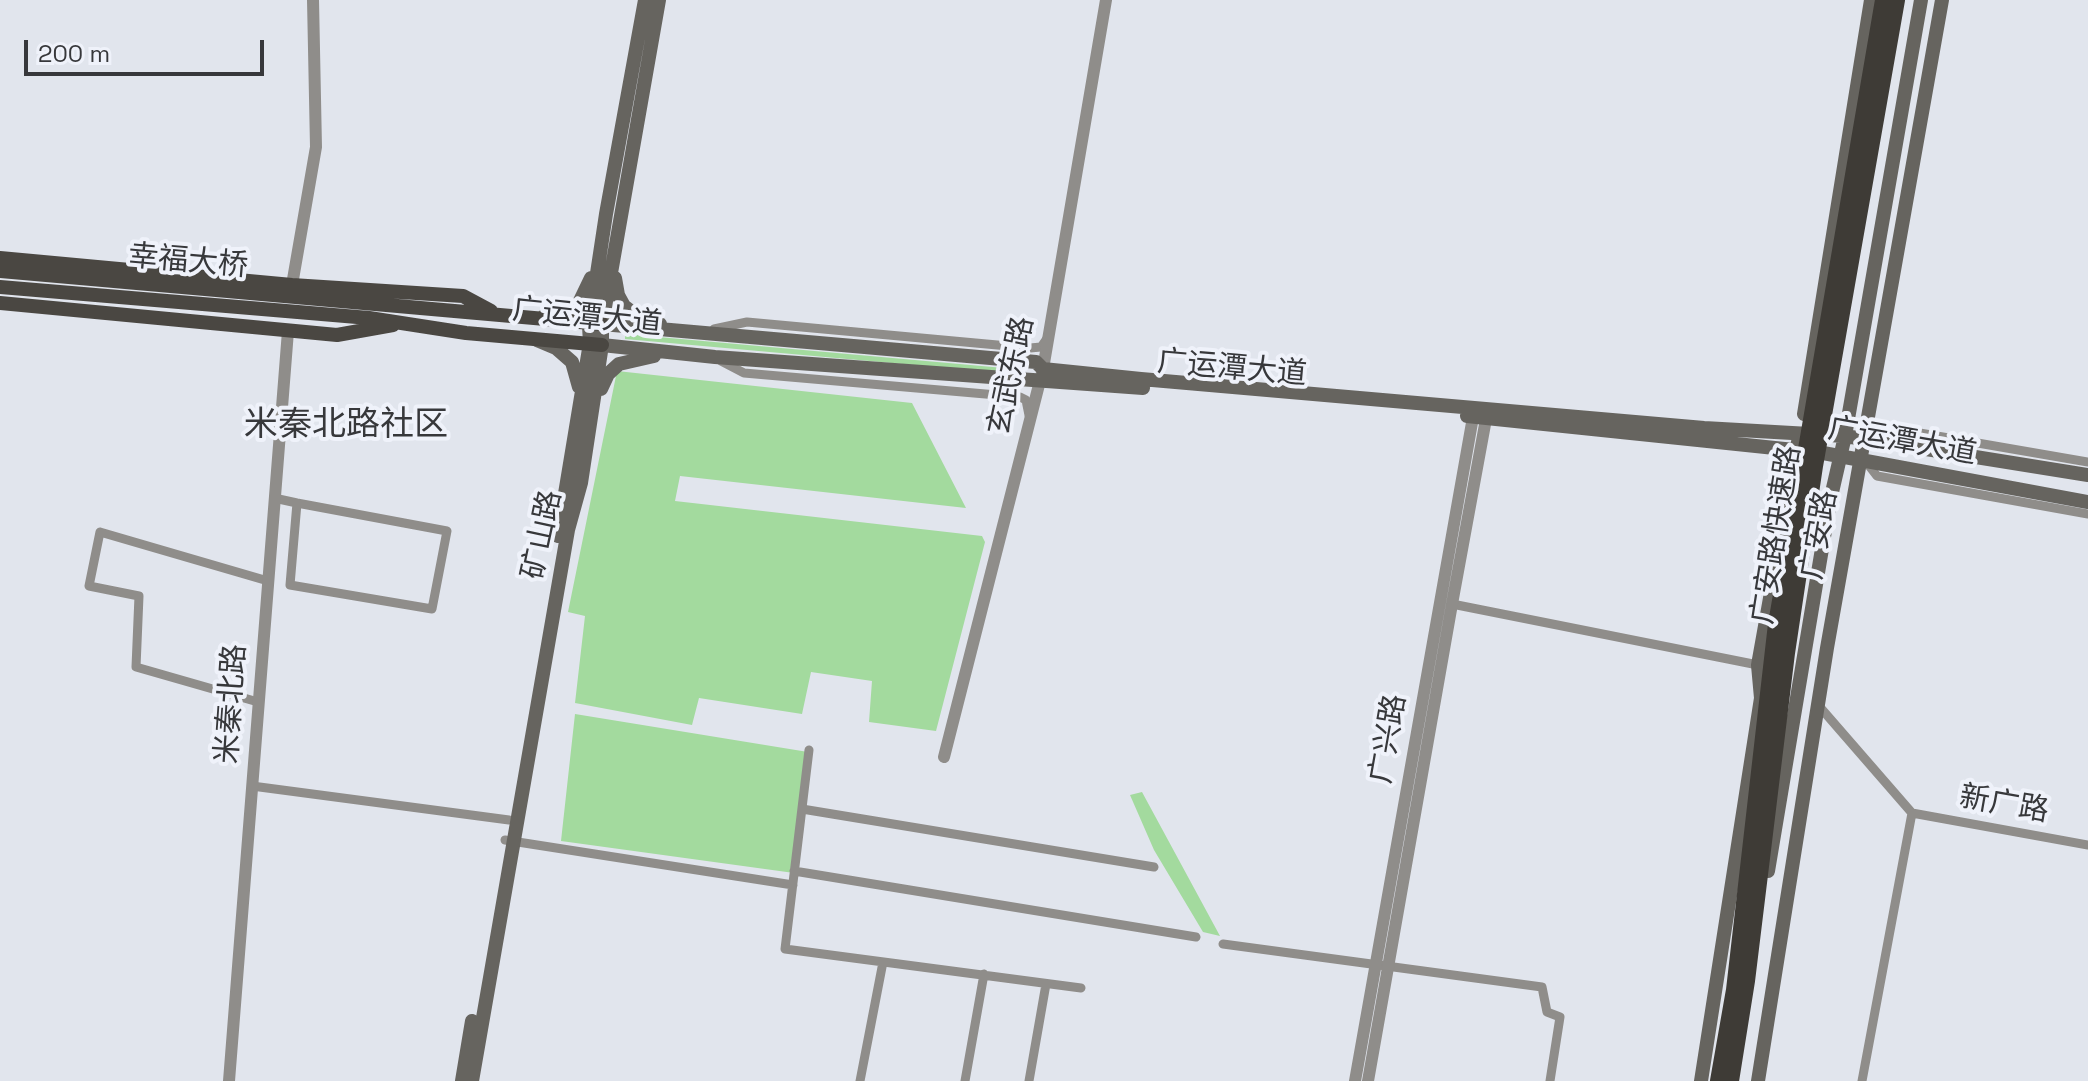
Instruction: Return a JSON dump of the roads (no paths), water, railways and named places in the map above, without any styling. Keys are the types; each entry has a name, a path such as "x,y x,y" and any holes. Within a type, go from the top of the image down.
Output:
{"highway":[{"name":"广安路快速路","path":"1720,1081 1734,990 1780,595 1883,0"},
{"name":"广安路快速路","path":"1734,1081 1810,497 1896,0"}],"main road":[{"name":"矿山路","path":"462,1081 592,420 602,243 645,0"},
{"name":"矿山路","path":"596,325 616,252 659,0"},
{"name":"广安路","path":"1702,1081 1761,698 1758,665 1794,450 1801,435 1871,0"},
{"path":"1720,1081 1896,0"},
{"path":"1734,1081 1799,681 1921,0"},
{"name":"广安路","path":"1758,1081 1827,648 1868,438 1942,0"},
{"path":"521,317 562,314 578,305 588,288 602,243"},
{"path":"1878,248 1882,345"},
{"path":"616,252 616,289 624,306 637,316 676,329"},
{"path":"0,258 292,285 463,296 498,315"},
{"name":"幸福大桥","path":"0,271 370,312"},
{"name":"幸福大桥","path":"0,287 370,312"},
{"path":"0,303 337,335 404,322"},
{"name":"广运潭大道","path":"370,312 498,315 1036,362 1041,376"},
{"name":"广运潭大道","path":"370,312 404,322 677,354 901,372 1041,376 1483,413 1801,435 1826,434 1868,438 2088,475"},
{"path":"529,338 556,348 572,362 578,381 580,406"},
{"name":"矿山路","path":"472,1081 509,841 509,820 580,406 596,344"},
{"path":"592,420 604,380 613,368 628,360 677,354"},
{"name":"广运潭大道","path":"1483,413 1823,453 2088,502"},
{"path":"1799,681 1827,648"},
{"path":"1702,1081 1726,1054"}],"street":[{"path":"292,285 316,147 313,0"},
{"name":"玄武东路","path":"944,757 1041,376 1106,0"},
{"path":"705,331 747,322 1030,348 1045,344 1049,334"},
{"name":"米秦北路","path":"229,1081 288,331"},
{"path":"715,357 744,373 1023,398 1029,407 1028,426"},
{"path":"901,372 937,390"},
{"name":"广兴路","path":"1368,1081 1483,413"},
{"name":"广兴路","path":"1355,1081 1483,413"},
{"path":"1868,438 1885,427 2088,462"},
{"path":"1984,458 2003,448"},
{"path":"1863,462 1877,476 2088,514"},
{"path":"274,498 447,531 432,609 290,585 297,503"},
{"path":"258,702 136,667 139,596 89,586 100,532 268,581"},
{"path":"1452,604 1758,665"},
{"path":"1819,706 1912,813 1862,1081"},
{"path":"809,750 785,949 1081,988"},
{"path":"252,786 509,820"},
{"path":"802,809 1154,867"},
{"name":"新广路","path":"1912,813 2088,845"},
{"path":"509,841 793,885"},
{"path":"794,871 1196,937"},
{"path":"1223,944 1376,962 1542,987 1547,1012 1560,1017 1550,1081"},
{"path":"860,1081 883,962"},
{"path":"965,1081 984,974"},
{"path":"1029,1081 1046,984"}],"district":[{"name":"米秦北路社区","path":"346,426"}]}
